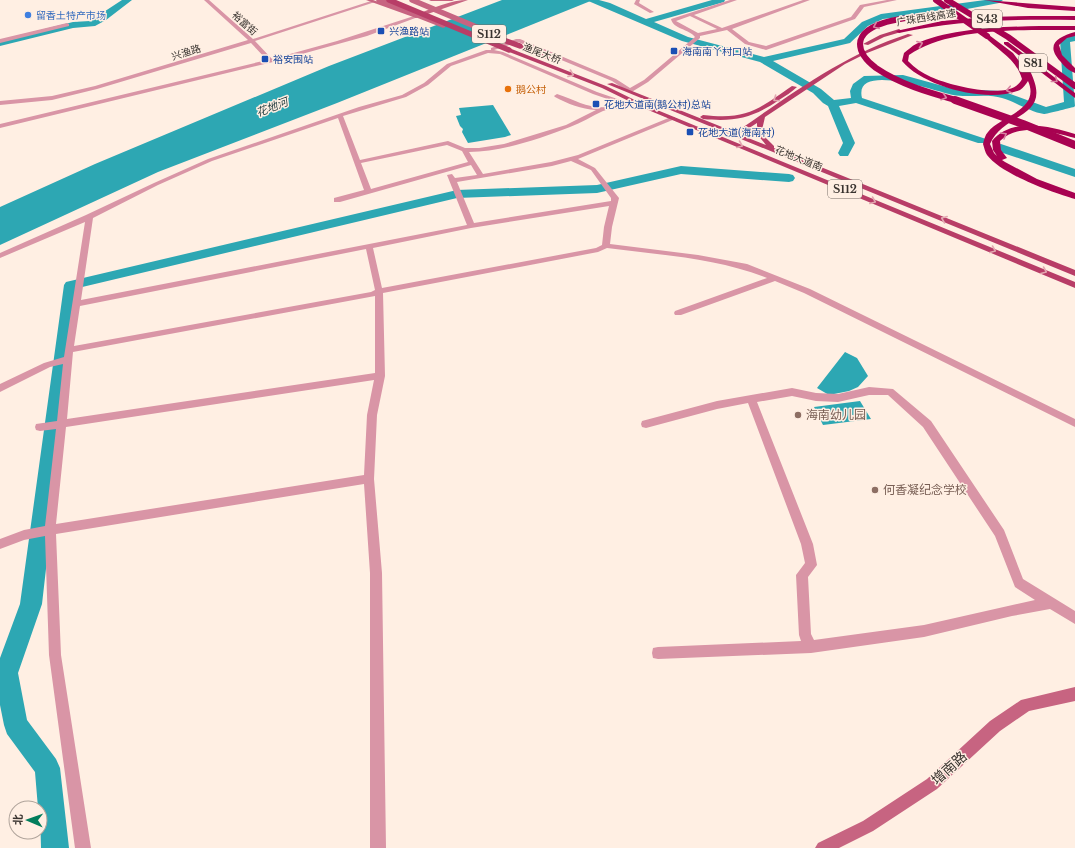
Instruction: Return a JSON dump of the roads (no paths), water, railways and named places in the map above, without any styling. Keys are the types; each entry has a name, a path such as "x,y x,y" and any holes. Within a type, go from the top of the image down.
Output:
{"highway":[{"path":"937,0 987,36 1009,54 1026,77 1024,84 1008,90 986,92 964,89 939,83 919,74 909,67 904,59 905,55 916,46 932,40 977,32 1013,29 1075,28"},
{"name":"S81","path":"937,0 990,32 1031,61 1075,96"},
{"name":"S81","path":"948,0 1008,37 1075,86"},
{"path":"952,0 1007,32 1075,76"},
{"path":"987,0 1021,6 1075,10"},
{"path":"1075,10 941,15 896,20 873,27 861,37 859,43 860,50 873,65 899,80 1016,121 1075,145"},
{"name":"广珠西线高速","path":"899,31 922,26 966,21 1022,18 1075,18"},
{"name":"广珠西线高速","path":"910,35 972,26 1075,22"},
{"path":"1075,34 1059,40 1055,46 1056,53 1075,71"},
{"path":"987,36 1024,68 1031,79 1033,87 1033,95 1029,106 990,134 986,144 990,152 999,162 1013,171 1075,196"},
{"path":"1075,136 1041,129 1016,130 999,137 996,140 996,147 1002,157 1015,166 1035,176 1075,191"}],"main road":[{"path":"379,0 508,50"},
{"name":"渔尾大桥","path":"389,0 452,25 508,50 604,87"},
{"name":"S112","path":"402,0 520,46"},
{"path":"412,0 520,46"},
{"path":"423,0 433,5 434,8 432,10"},
{"path":"430,0 454,0"},
{"path":"370,1 416,17 432,10 466,0"},
{"name":"广珠西线高速","path":"688,115 714,119 743,118 758,112 809,78 867,44 882,36 899,31"},
{"name":"广珠西线高速","path":"766,115 816,81 875,47 910,35"},
{"name":"花地大道南","path":"520,46 1075,273"},
{"name":"花地大道南","path":"604,87 631,103 675,119 1075,285"},
{"path":"675,119 687,120 689,118 688,115"},
{"path":"766,115 759,124 763,139 786,155"},
{"name":"S43","path":"733,133 741,131 766,115"},
{"path":"675,119 702,125 718,132 733,133"},
{"name":"增南路","path":"823,848 868,826 932,784 995,726 1026,705 1075,694"}],"street":[{"name":"裕富街","path":"206,0 271,60"},
{"path":"638,0 636,3 652,12"},
{"path":"698,36 673,22 673,20 732,0"},
{"path":"0,256 89,217 156,184 210,160 340,115 404,96 426,84 449,65 518,40 614,80 630,91 646,81 698,36 724,29 808,0"},
{"path":"689,14 724,29 747,43 766,48 853,18 862,6 895,0"},
{"name":"兴渔路","path":"0,103 47,99 156,71 370,1"},
{"path":"0,126 271,60 343,41 416,17"},
{"path":"0,40 67,24"},
{"path":"488,51 501,53 595,92 631,103"},
{"path":"557,96 578,105 601,110 614,109 631,103"},
{"path":"358,162 448,143 464,150 479,150 504,146 568,126 601,110"},
{"path":"340,115 368,191"},
{"path":"452,180 552,164 675,119"},
{"path":"464,150 481,176"},
{"path":"571,158 593,169 615,198 608,227 606,246"},
{"path":"337,200 472,162"},
{"path":"448,169 471,226"},
{"path":"75,304 471,226 582,207 614,204"},
{"path":"83,848 55,655 50,530 68,355 89,217"},
{"path":"369,246 379,290 380,376 372,415 369,479 376,581 378,848"},
{"path":"0,388 68,355 373,294 379,290 598,250 606,246 698,257 747,267 807,291 1075,422"},
{"path":"678,313 776,278"},
{"path":"40,427 380,376"},
{"path":"646,424 717,405 792,392 816,397 838,398 869,391 890,392 927,424 1000,534 1019,582 1075,618"},
{"path":"751,399 807,544 811,565 802,575 805,635 811,647"},
{"path":"0,544 24,535 50,530 369,479"},
{"path":"658,653 811,647 924,631 1012,610 1051,603"}],"water":[{"name":"花地河","path":"502,0 593,0 337,103 158,172 0,245 0,207 95,164 329,66"},
{"path":"493,105 511,135 468,143 456,116 461,115 459,108"},
{"path":"845,352 857,358 868,376 858,387 849,391 829,395 817,388"},
{"path":"860,401 871,419 823,425 814,407"}],"waterway":[{"path":"0,43 73,25 92,24 128,0"},
{"path":"590,0 607,5 646,22"},
{"path":"646,22 721,0"},
{"path":"764,60 847,41 865,24 881,17 967,6 999,0"},
{"path":"646,22 685,39 764,60"},
{"path":"857,100 855,91 858,84 868,78 903,78 954,92 1002,94 1046,111 1060,106 1070,105 1065,40 1075,38"},
{"path":"764,60 817,91 827,101 833,104"},
{"path":"833,104 857,100"},
{"path":"857,100 982,141"},
{"path":"833,104 849,143 844,153"},
{"path":"1001,148 1075,173"},
{"path":"55,848 47,768 16,725 6,673 31,604 71,285 457,194 597,189 681,170 789,178"}],"place":[{"name":"留香土特产市场","path":"28,15"},
{"name":"兴渔路站","path":"381,31"},
{"name":"海南南丫村口站","path":"674,51"},
{"name":"裕安围站","path":"265,59"},
{"name":"鹅公村","path":"508,89"},
{"name":"花地大道南(鹅公村)总站","path":"596,104"},
{"name":"花地大道(海南村)","path":"690,132"},
{"name":"海南幼儿园","path":"798,415"},
{"name":"何香凝纪念学校","path":"875,490"}]}
